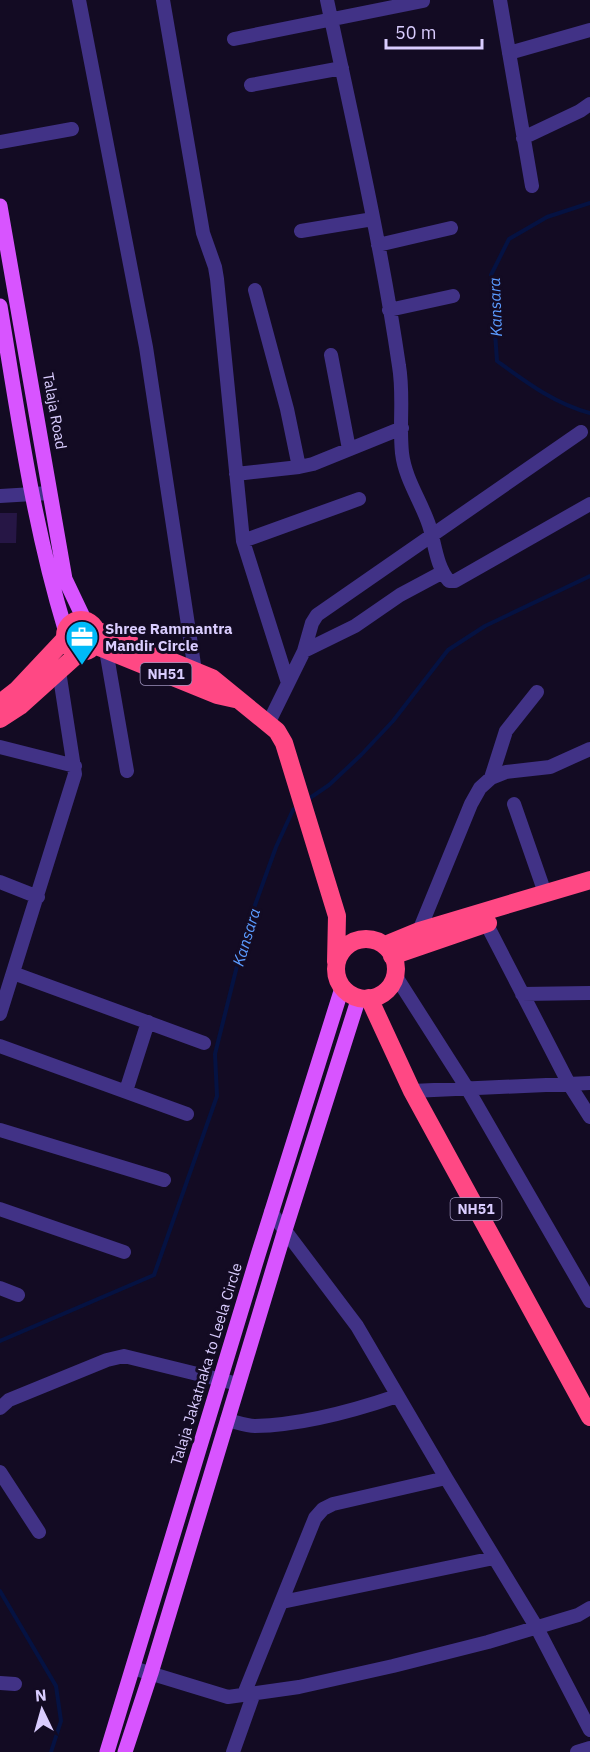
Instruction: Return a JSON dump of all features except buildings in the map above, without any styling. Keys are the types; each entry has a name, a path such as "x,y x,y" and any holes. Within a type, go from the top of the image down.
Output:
{"highway":[{"path":"0,703 17,690 65,634 73,621 92,639 20,706 0,719"},
{"name":"NH51","path":"65,634 70,649 92,639 195,671 217,681 277,731 284,743 336,913 336,976 342,988"},
{"name":"NH51","path":"92,639 217,695 239,700"},
{"path":"389,950 419,931 590,880"},
{"path":"389,950 590,891"},
{"path":"336,913 366,939 389,950 395,962 395,975 390,987 379,996 364,998 353,996 342,988"},
{"path":"336,962 342,950 352,942 366,939"},
{"name":"NH51","path":"364,998 412,1091 589,1413"}],"main road":[{"name":"Talaja Road","path":"0,206 66,586 92,639"},
{"path":"0,306 32,494 51,584 65,634"},
{"name":"Talaja Jakatnaka to Leela Circle","path":"107,1752 219,1380 342,988"},
{"path":"125,1752 285,1230 364,998"}],"street":[{"path":"79,0 146,347 195,671"},
{"path":"163,0 203,233 215,267 243,541 288,683"},
{"path":"327,0 374,219 400,369 402,454 443,572 449,581 455,581 590,504"},
{"path":"500,0 532,186"},
{"path":"234,39 423,1"},
{"path":"509,53 590,30"},
{"path":"251,85 342,68"},
{"path":"524,138 590,104"},
{"path":"0,142 72,129"},
{"path":"301,231 374,219"},
{"path":"378,245 451,228"},
{"path":"255,290 287,410 299,467"},
{"path":"389,310 453,296"},
{"path":"331,355 349,449"},
{"path":"236,474 299,467 402,428"},
{"path":"268,724 304,651 312,623 317,615 581,432"},
{"path":"0,496 50,493"},
{"path":"243,541 359,499"},
{"path":"304,651 355,626 400,595 443,572"},
{"path":"92,639 127,771"},
{"path":"0,1014 74,779 75,766 59,672"},
{"path":"491,778 506,731 537,692"},
{"path":"0,747 75,766"},
{"path":"419,931 471,804 480,788 491,778 506,772 550,767 590,749"},
{"path":"514,804 545,893"},
{"path":"0,882 38,897"},
{"path":"486,923 569,1084 590,1116"},
{"path":"13,973 204,1043"},
{"path":"395,975 467,1088 590,1301"},
{"path":"522,994 590,993"},
{"path":"126,1091 148,1022"},
{"path":"0,1046 187,1114"},
{"path":"412,1091 590,1083"},
{"path":"1,1132 164,1180"},
{"path":"0,1209 124,1252"},
{"path":"271,1212 357,1326 537,1628 590,1730"},
{"path":"0,1288 18,1295"},
{"path":"0,1408 9,1400 107,1360 124,1356 238,1383"},
{"path":"227,1420 253,1426 306,1419 353,1411 397,1396"},
{"path":"0,1472 39,1532"},
{"path":"233,1752 249,1694 315,1518 323,1509 333,1504 446,1478"},
{"path":"282,1602 494,1558"},
{"path":"133,1668 228,1697 299,1686 393,1666 537,1628 578,1615 590,1608"},
{"path":"0,1683 15,1684"},
{"path":"577,1752 590,1748"}],"waterway":[{"name":"Kansara","path":"590,203 547,217 509,239 491,275 497,361 553,398 590,413"},
{"name":"Kansara","path":"307,800 329,785 393,721 448,650 485,626 590,576"},
{"name":"Kansara","path":"0,1341 154,1275 217,1096 215,1054 246,930 276,847 293,810 299,806"},
{"name":"Kansara","path":"0,1591 56,1686 61,1721 51,1752"}],"place":[{"name":"Shree Rammantra Mandir Circle","path":"82,666"}]}
